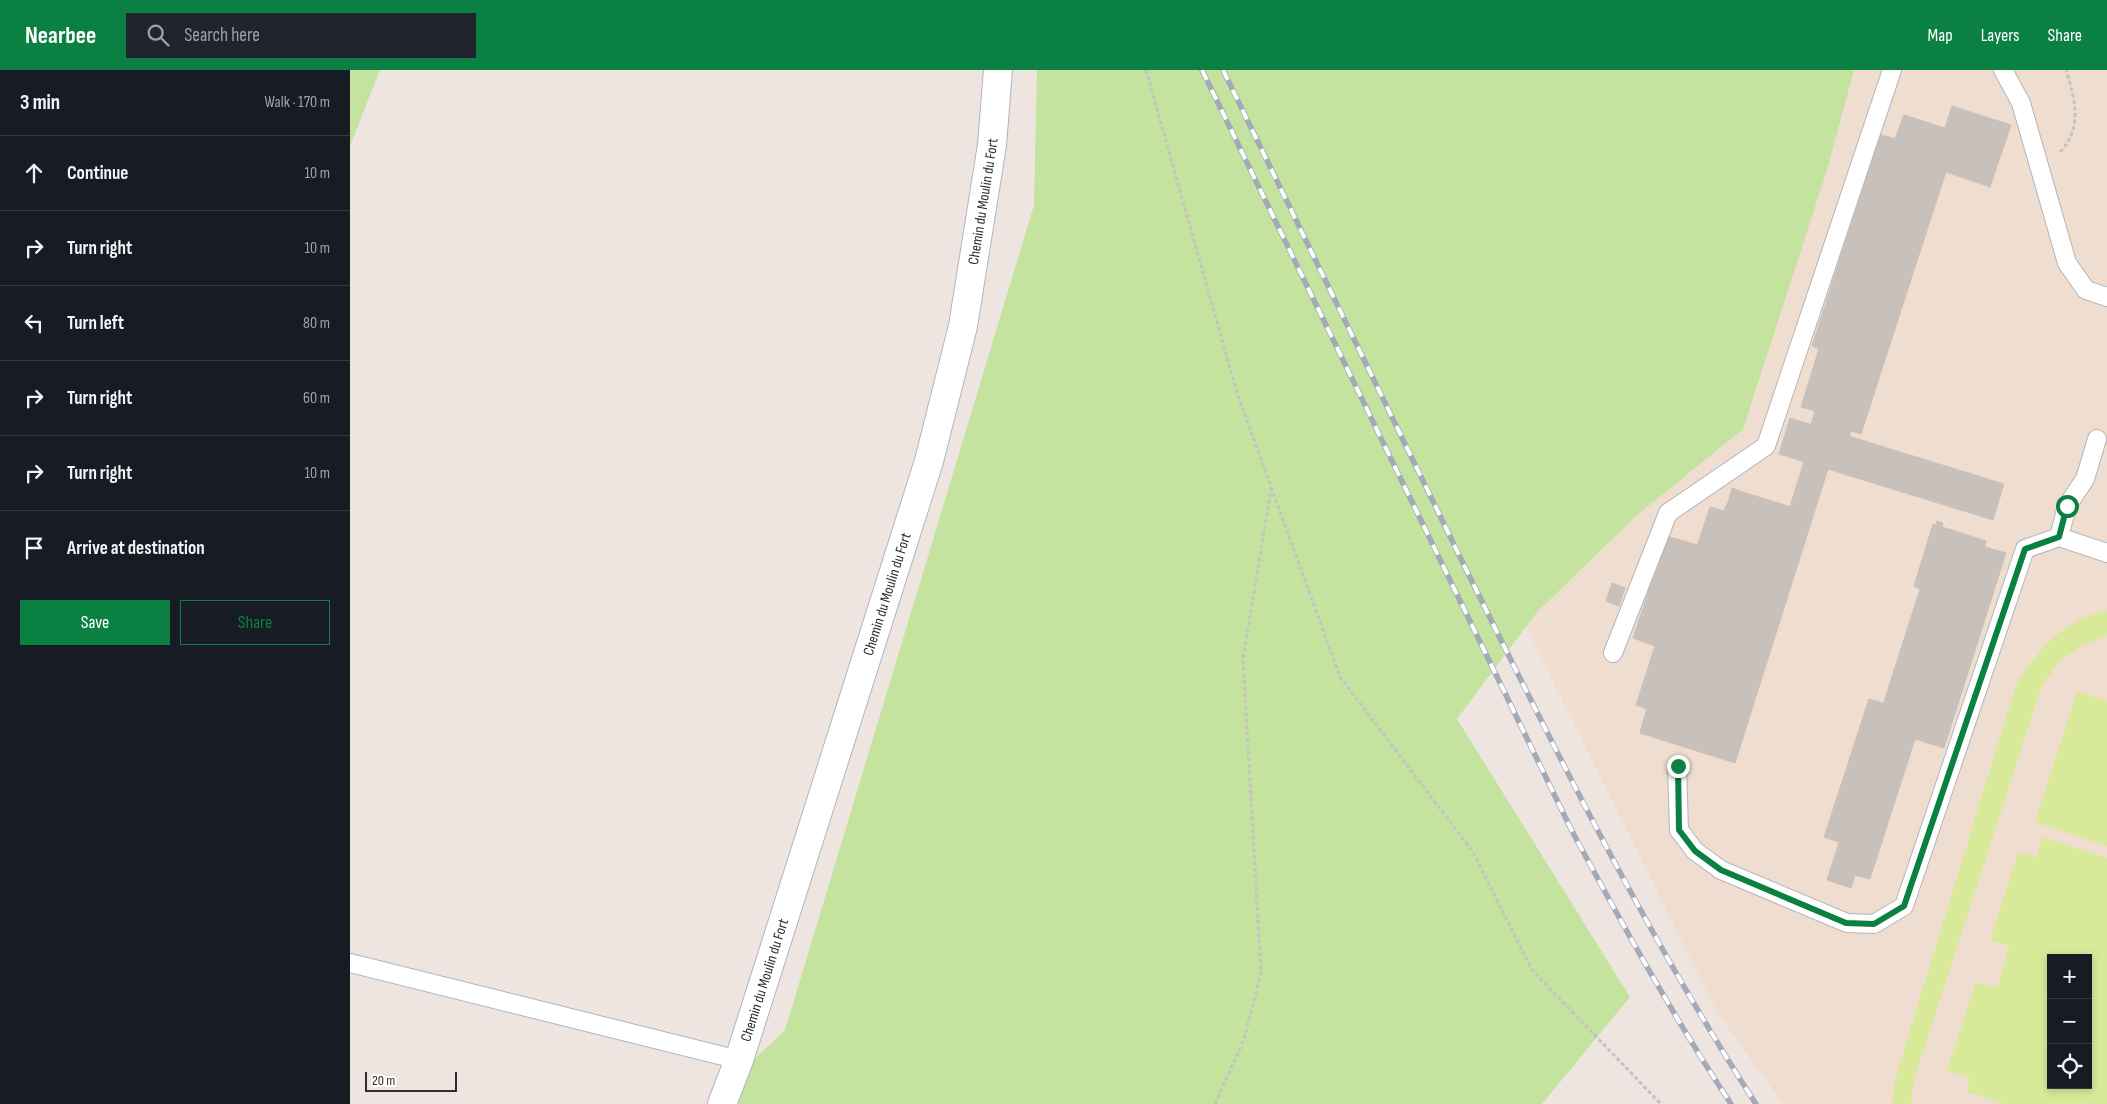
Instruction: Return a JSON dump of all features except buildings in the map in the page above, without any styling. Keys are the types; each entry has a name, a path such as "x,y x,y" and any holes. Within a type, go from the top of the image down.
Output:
{"street":[{"name":"Chemin du Moulin du Fort","path":"722,1104 739,1060 929,461 964,326 992,144 998,70"}],"lane":[{"path":"1613,653 1668,513 1766,446 1892,70"},
{"path":"2002,70 2021,103 2067,263 2086,290 2107,297"},
{"path":"2059,537 2067,506 2085,479 2097,439"},
{"path":"1678,766 1679,830 1695,851 1721,870 1846,923 1874,924 1904,906 2025,549 2059,537 2107,552"},
{"path":"350,963 739,1060"}],"path":[{"path":"1146,70 1237,392 1340,677 1472,852 1532,970 1661,1104"},
{"path":"2041,173 2063,149 2075,127 2074,95 2066,70"},
{"path":"1215,1104 1244,1039 1261,974 1243,659 1272,488"}],"shaded area":[{"path":"1255,70 2107,70 2107,1104 1783,1104 1718,1014 1434,441"}],"green space":[{"path":"350,70 380,70 350,146"},
{"path":"1037,70 1854,70 1827,170 1743,429 1636,516 1537,612 1457,719 1630,997 1542,1104 711,1104 714,1098 785,1030 1034,205"},
{"path":"2107,611 2107,636 2081,646 2059,662 2041,688 1913,1084 1911,1104 1892,1104 1895,1079 2016,685 2043,648 2065,629 2092,615"},
{"path":"2077,691 2107,701 2107,846 2035,822"},
{"path":"2043,837 2107,858 2107,1104 2006,1104 1966,1092 1970,1078 1947,1070 1976,982 1997,988 2009,946 1990,940 2018,852 2036,857"}],"railway":[{"path":"1202,70 1572,831 1648,969 1731,1104"},
{"path":"1223,70 1461,559 1565,767 1675,972 1756,1104"}],"route":[{"path":"1678,766 1679,830 1695,851 1721,870 1846,923 1874,924 1904,906 2025,549 2059,537 2067,506"}]}
